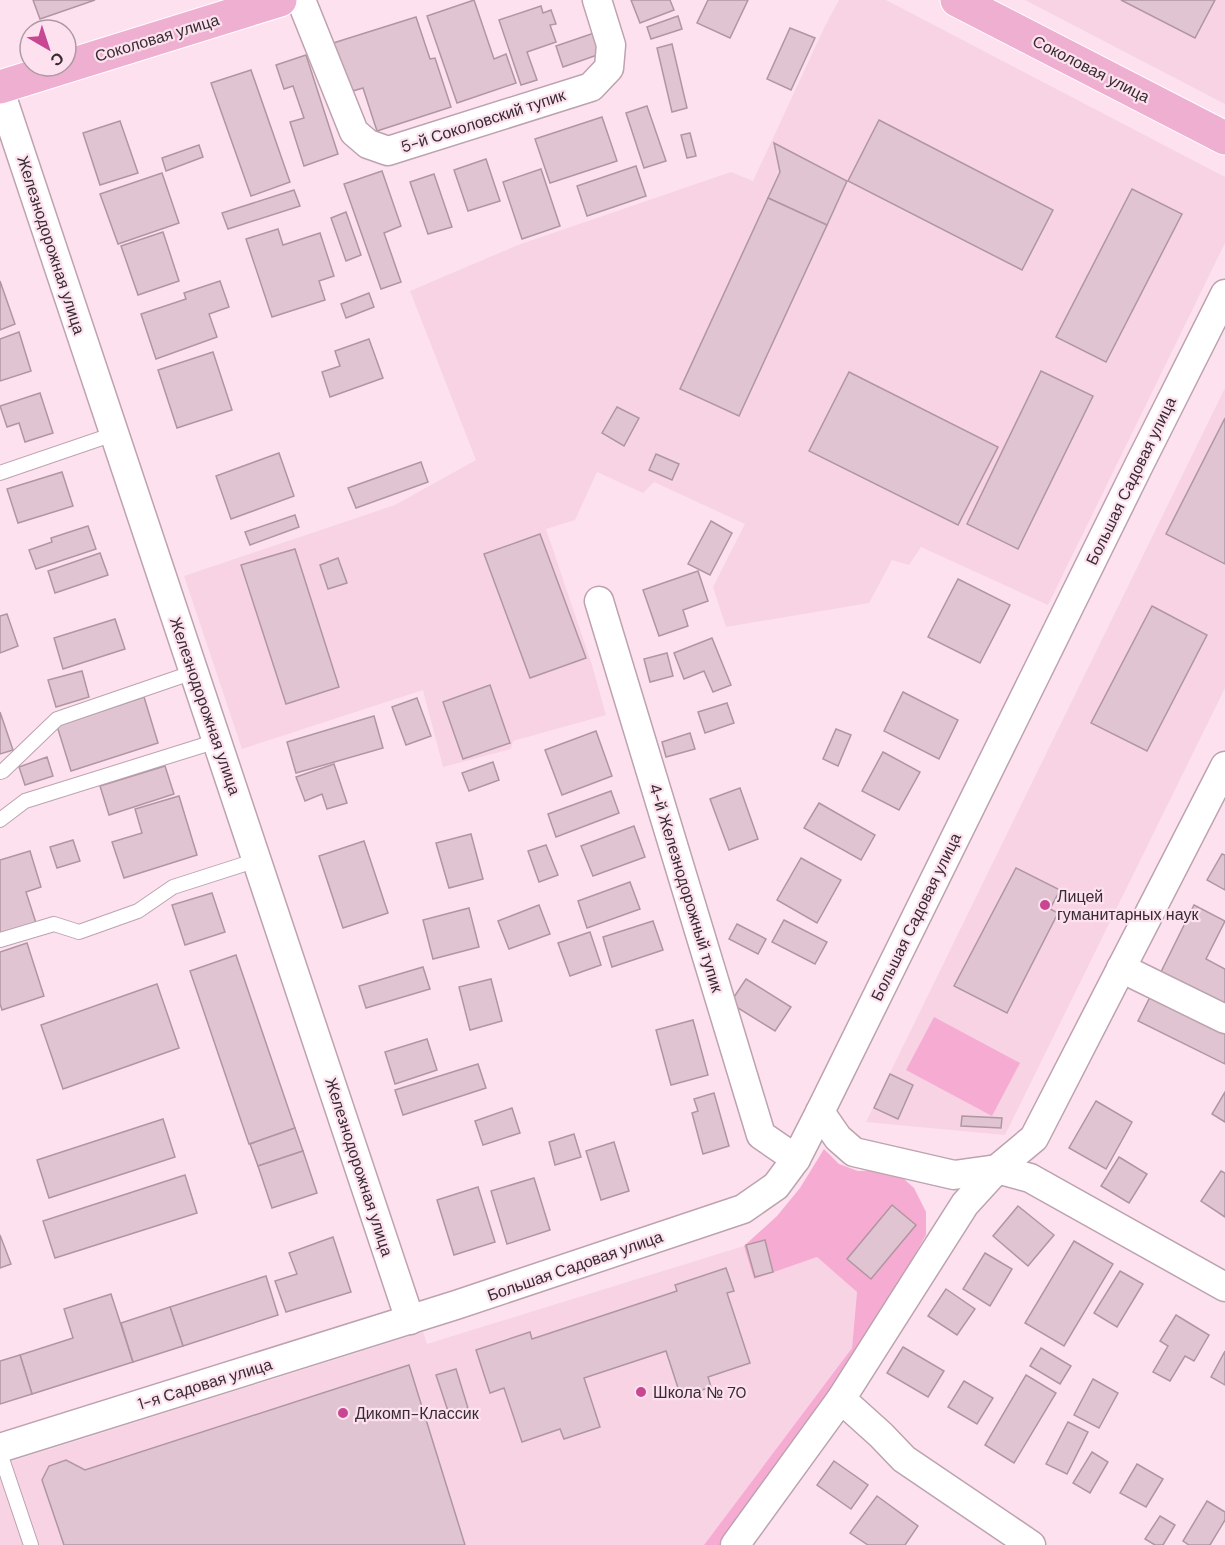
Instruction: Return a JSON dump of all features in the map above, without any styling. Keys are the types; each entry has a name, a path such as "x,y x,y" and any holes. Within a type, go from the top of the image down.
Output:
{"main road":[{"name":"Соколовая улица","path":"0,89 280,0"},
{"name":"Соколовая улица","path":"957,0 1225,138"}],"street":[{"name":"5-й Соколовский тупик","path":"301,0 354,132 368,144 388,151 591,87 609,68 611,45 597,0"},
{"name":"Железнодорожная улица","path":"0,89 410,1320"},
{"name":"Большая Садовая улица","path":"410,1320 743,1209 776,1185 796,1159 820,1112 1225,294"},
{"name":"4-й Железнодорожный тупик","path":"599,601 761,1135 796,1159"},
{"path":"735,1545 841,1399 965,1204 997,1169 1034,1138 1120,968 1216,807 1225,766"},
{"path":"1120,968 1225,1019"},
{"path":"820,1112 838,1138 854,1152 954,1175 997,1169 1030,1178 1225,1287"},
{"name":"1-я Садовая улица","path":"0,1448 410,1320"},
{"path":"841,1399 904,1459 1031,1545"}],"lane":[{"path":"0,473 114,434"},
{"path":"0,772 57,719 194,672"},
{"path":"0,820 25,801 217,741"},
{"path":"0,940 54,924 79,932 138,911 173,887 257,860"},
{"path":"0,1453 31,1545"}],"shaded area":[{"path":"839,0 886,0 1225,177 1225,243 1048,605 921,547 909,565 892,560 869,603 726,627 713,587 745,524 654,482 643,493 597,472 575,520 546,529 592,665 606,715 513,741 511,749 443,767 423,690 242,749 184,576 395,505 476,460 410,291 518,245 731,172 753,181"},
{"path":"1025,0 1225,0 1225,104"},
{"name":"Лицей гуманитарных наук","path":"1225,388 1225,688 1005,1135 866,1122"},
{"path":"934,1017 1020,1063 992,1116 906,1070"},
{"path":"824,1149 839,1164 858,1171 894,1170 914,1188 926,1212 926,1235 854,1362 722,1545 704,1545 852,1348 857,1292 817,1257 754,1279 744,1246 777,1216 800,1188"},
{"path":"744,1246 754,1279 817,1257 857,1292 852,1348 704,1545 0,1545 0,1465 423,1332 427,1344"}],"building":[{"path":"33,0 95,0 43,18 40,18"},
{"path":"474,0 494,59 506,54 516,83 457,103 427,16"},
{"path":"631,0 670,0 674,10 640,23"},
{"path":"708,0 748,0 730,38 697,23"},
{"path":"1121,0 1215,0 1195,38"},
{"path":"541,6 543,13 551,10 556,24 550,25 556,42 527,52 537,80 521,85 499,20"},
{"path":"678,16 682,29 651,39 647,27"},
{"path":"416,17 430,59 435,58 451,107 377,131 363,88 346,93 330,44"},
{"path":"790,28 815,38 791,90 767,79"},
{"path":"597,32 603,53 563,67 556,46"},
{"path":"672,44 687,108 672,112 657,48"},
{"path":"306,55 338,154 304,166 290,122 304,118 293,86 284,89 276,65"},
{"path":"251,70 290,182 251,196 211,83"},
{"path":"647,106 666,161 644,168 626,113"},
{"path":"602,117 617,161 550,183 535,139"},
{"path":"879,120 1053,210 1022,270 848,181"},
{"path":"120,121 138,173 100,185 83,133"},
{"path":"690,133 696,156 687,158 681,135"},
{"path":"774,143 847,181 827,225 768,198 780,172"},
{"path":"199,145 203,157 166,171 162,158"},
{"path":"486,159 500,201 468,211 454,170"},
{"path":"636,166 646,196 587,216 577,186"},
{"path":"541,169 560,226 522,239 503,182"},
{"path":"382,171 401,226 384,233 401,282 381,289 344,184"},
{"path":"162,173 179,223 118,244 100,194"},
{"path":"434,174 452,227 428,234 410,182"},
{"path":"1132,189 1182,214 1106,362 1056,337"},
{"path":"294,190 300,206 228,229 222,213"},
{"path":"768,198 827,225 739,416 680,389"},
{"path":"346,212 361,255 346,261 331,218"},
{"path":"278,229 283,245 320,233 334,276 319,281 325,300 272,317 246,239"},
{"path":"163,232 179,281 138,295 121,246"},
{"path":"0,281 15,324 0,330"},
{"path":"220,281 229,307 209,314 217,337 156,359 141,314 186,299 184,293"},
{"path":"369,293 374,307 346,318 341,304"},
{"path":"19,332 31,371 0,381 0,339"},
{"path":"369,339 383,378 330,397 322,372 340,366 335,351"},
{"path":"213,352 232,410 177,428 158,370"},
{"path":"1041,371 1093,396 1018,549 967,524"},
{"path":"849,372 998,447 958,525 809,451"},
{"path":"40,393 53,433 25,442 19,423 7,427 0,406"},
{"path":"617,407 639,418 624,446 602,433"},
{"path":"1225,418 1225,564 1166,534"},
{"path":"279,453 294,496 231,519 216,476"},
{"path":"656,454 679,464 672,480 649,470"},
{"path":"421,462 428,482 356,508 348,488"},
{"path":"62,472 73,506 18,523 7,489"},
{"path":"295,515 299,527 250,545 245,532"},
{"path":"711,521 732,533 710,575 688,564"},
{"path":"88,526 96,549 36,569 29,550 52,542 51,538"},
{"path":"540,534 586,658 530,678 484,554"},
{"path":"295,549 339,687 286,704 241,565"},
{"path":"100,553 108,575 55,593 48,571"},
{"path":"338,558 347,583 328,589 320,565"},
{"path":"698,571 708,601 683,610 688,626 659,636 643,590"},
{"path":"958,579 1010,605 980,663 928,637"},
{"path":"1152,606 1207,635 1147,751 1091,723"},
{"path":"7,614 18,646 0,653 0,616"},
{"path":"115,619 125,649 63,669 54,638"},
{"path":"712,638 731,685 713,692 704,671 684,679 674,653"},
{"path":"667,653 673,676 650,682 644,659"},
{"path":"82,671 89,697 56,707 48,680"},
{"path":"490,685 510,743 463,759 443,702"},
{"path":"903,692 958,720 939,759 884,731"},
{"path":"144,697 158,743 71,771 57,726"},
{"path":"417,698 431,736 406,745 392,707"},
{"path":"727,703 734,723 705,733 698,712"},
{"path":"0,712 13,750 0,754"},
{"path":"374,716 383,748 296,773 287,742"},
{"path":"836,729 851,735 838,766 823,759"},
{"path":"596,731 612,776 562,795 545,750"},
{"path":"690,733 695,749 666,757 662,742"},
{"path":"883,752 920,772 899,810 862,791"},
{"path":"47,757 53,776 25,785 19,767"},
{"path":"493,762 499,780 469,791 462,773"},
{"path":"334,764 347,803 327,809 322,794 305,801 296,777"},
{"path":"165,766 174,794 109,815 100,786"},
{"path":"740,788 758,839 729,850 710,799"},
{"path":"611,791 619,813 556,837 548,814"},
{"path":"179,796 197,855 124,878 112,842 142,833 135,809"},
{"path":"819,803 875,835 861,860 804,828"},
{"path":"634,826 645,857 593,876 581,846"},
{"path":"471,834 483,879 449,888 436,843"},
{"path":"73,840 80,861 57,868 50,847"},
{"path":"364,841 388,913 343,928 319,856"},
{"path":"546,845 558,875 539,882 528,851"},
{"path":"30,851 41,887 26,892 36,923 0,934 0,860"},
{"path":"1222,854 1225,855 1225,890 1207,880"},
{"path":"801,858 841,880 817,923 777,900"},
{"path":"1016,868 1060,890 1050,909 1058,913 1007,1013 954,986"},
{"path":"630,882 640,909 587,928 578,901"},
{"path":"212,893 225,932 185,945 172,905"},
{"path":"539,905 550,934 509,949 498,921"},
{"path":"1194,905 1225,921 1206,959 1225,969 1225,1009 1159,976"},
{"path":"469,908 479,947 433,959 423,920"},
{"path":"784,920 827,942 815,964 772,942"},
{"path":"653,921 663,950 612,967 603,937"},
{"path":"737,924 766,939 758,954 729,939"},
{"path":"590,932 601,965 570,976 558,943"},
{"path":"27,943 44,996 2,1010 0,952"},
{"path":"236,955 295,1128 249,1144 190,971"},
{"path":"423,967 430,989 366,1008 359,986"},
{"path":"491,979 502,1021 470,1030 459,987"},
{"path":"746,979 791,1007 775,1031 730,1003"},
{"path":"157,984 179,1048 63,1089 41,1025"},
{"path":"1151,995 1225,1032 1225,1064 1138,1021"},
{"path":"693,1020 708,1075 671,1085 656,1030"},
{"path":"427,1039 437,1070 395,1084 385,1052"},
{"path":"478,1064 486,1088 403,1115 395,1090"},
{"path":"890,1074 913,1085 898,1119 874,1108"},
{"path":"1225,1092 1225,1122 1212,1114"},
{"path":"714,1093 729,1146 703,1154 692,1113 698,1111 694,1099"},
{"path":"1096,1101 1132,1122 1106,1169 1069,1148"},
{"path":"512,1108 520,1133 483,1145 475,1121"},
{"path":"962,1116 1002,1118 1001,1128 961,1126"},
{"path":"163,1119 175,1157 49,1198 37,1160"},
{"path":"295,1128 303,1151 258,1166 250,1144"},
{"path":"574,1134 581,1157 555,1165 549,1142"},
{"path":"614,1142 629,1191 601,1200 586,1151"},
{"path":"303,1151 317,1193 272,1208 258,1166"},
{"path":"1119,1157 1147,1174 1129,1203 1101,1186"},
{"path":"1221,1171 1225,1173 1225,1217 1201,1201"},
{"path":"185,1175 197,1213 55,1258 43,1221"},
{"path":"534,1178 550,1230 507,1244 491,1191"},
{"path":"478,1187 495,1242 454,1255 437,1200"},
{"path":"892,1205 916,1225 871,1279 847,1259"},
{"path":"1018,1206 1054,1235 1028,1266 993,1236"},
{"path":"0,1235 11,1264 0,1268"},
{"path":"333,1237 351,1292 286,1312 275,1281 297,1274 289,1253"},
{"path":"765,1240 773,1272 755,1277 746,1245"},
{"path":"1074,1241 1113,1264 1064,1346 1025,1323"},
{"path":"985,1253 1012,1269 990,1306 963,1289"},
{"path":"726,1268 734,1291 727,1293 750,1363 708,1377 711,1387 681,1397 666,1351 584,1378 600,1427 564,1439 560,1429 522,1442 504,1388 490,1393 476,1350 530,1332 532,1339 677,1291 675,1285"},
{"path":"1120,1271 1143,1284 1117,1327 1094,1313"},
{"path":"266,1276 278,1315 183,1346 170,1307"},
{"path":"946,1289 975,1309 957,1335 928,1316"},
{"path":"111,1294 133,1362 32,1394 20,1355 73,1338 64,1309"},
{"path":"170,1307 183,1346 133,1362 121,1323"},
{"path":"1176,1315 1209,1335 1194,1361 1185,1356 1170,1381 1153,1372 1168,1346 1160,1341"},
{"path":"903,1347 944,1371 928,1397 887,1373"},
{"path":"1041,1348 1071,1366 1060,1384 1030,1366"},
{"path":"1225,1351 1225,1385 1211,1377"},
{"path":"20,1355 32,1394 0,1404 0,1361"},
{"name":"Дикомп-Классик","path":"409,1365 465,1545 64,1545 42,1480 49,1466 66,1460 85,1470"},
{"path":"456,1369 468,1408 449,1414 436,1375"},
{"path":"1026,1375 1056,1393 1014,1463 985,1445"},
{"path":"1093,1379 1118,1393 1099,1428 1074,1415"},
{"path":"964,1381 993,1398 977,1424 948,1407"},
{"path":"1068,1422 1088,1432 1067,1474 1046,1464"},
{"path":"1092,1452 1108,1462 1090,1493 1073,1483"},
{"path":"834,1461 868,1485 851,1509 817,1485"},
{"path":"1137,1464 1163,1479 1146,1507 1120,1493"},
{"path":"877,1496 918,1526 905,1545 868,1545 850,1533"},
{"path":"1207,1501 1225,1512 1225,1520 1210,1545 1189,1545 1183,1541"},
{"path":"1160,1516 1175,1525 1163,1545 1155,1545 1145,1539"}],"place":[{"name":"Лицей гуманитарных наук","path":"1045,905"},
{"name":"Школа № 70","path":"641,1392"},
{"name":"Дикомп-Классик","path":"343,1413"}]}
